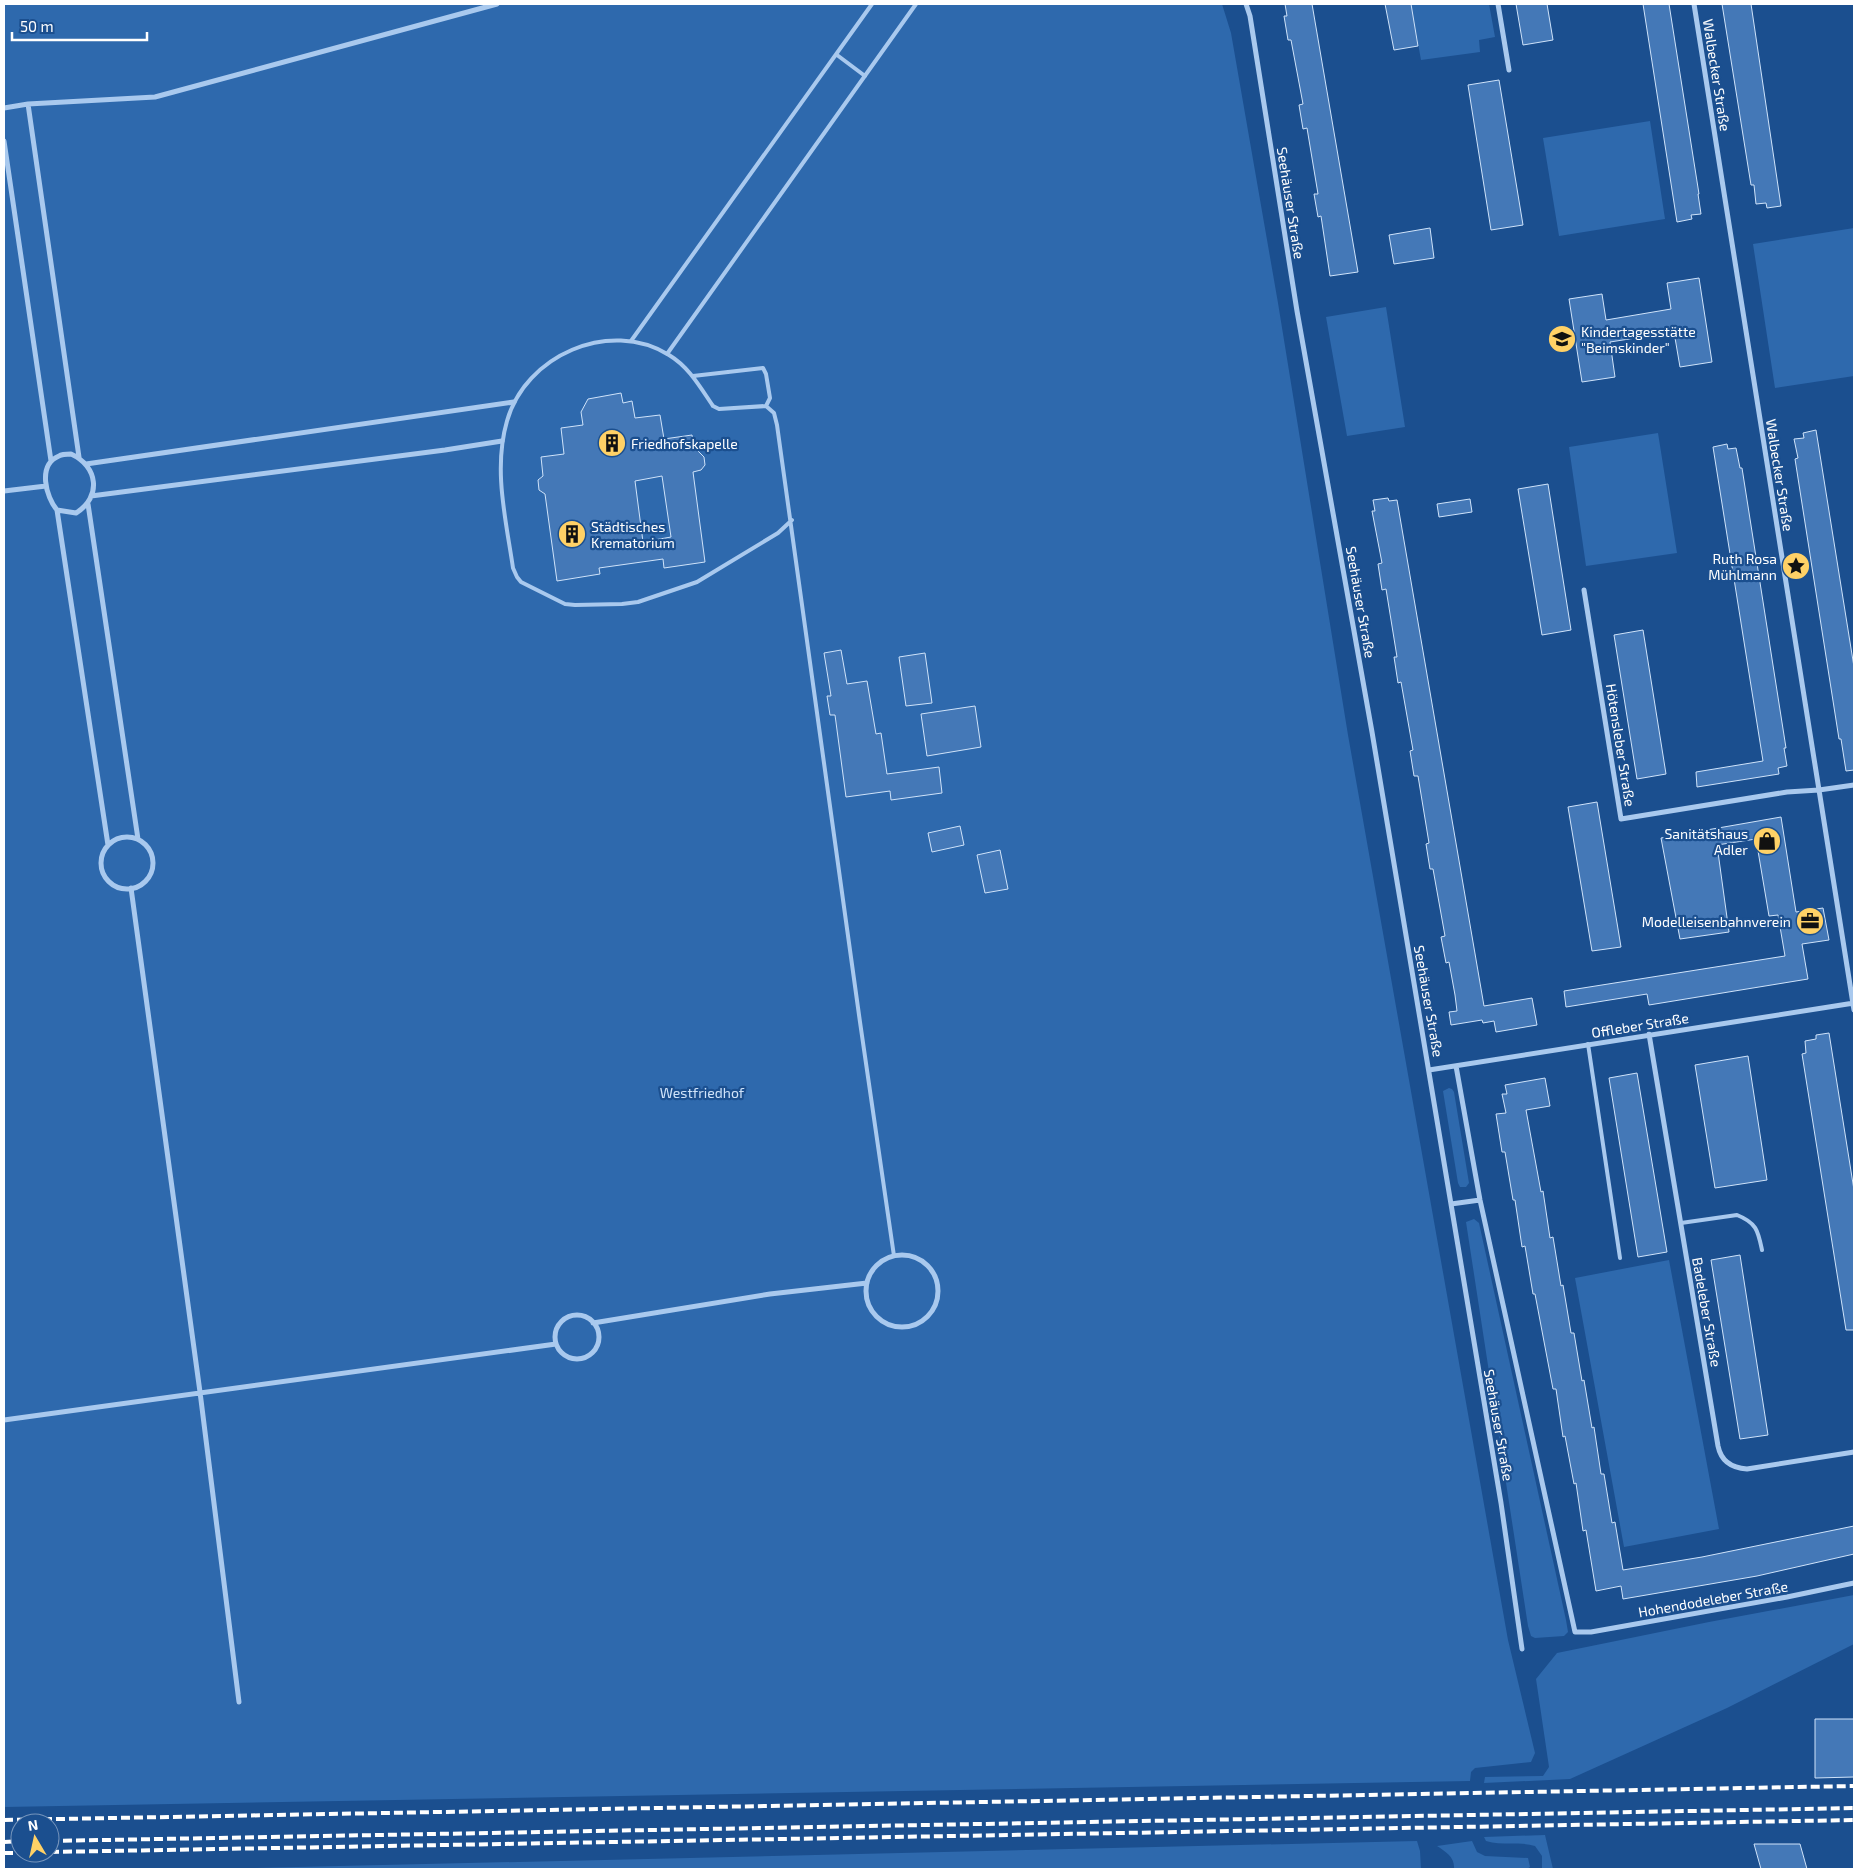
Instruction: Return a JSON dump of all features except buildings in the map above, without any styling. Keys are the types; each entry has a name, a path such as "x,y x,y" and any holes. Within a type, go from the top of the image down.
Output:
{"street":[{"path":"4,108 28,104 155,97 496,4"},
{"name":"Seehäuser Straße","path":"1246,4 1250,16 1297,311 1372,732 1429,1070 1501,1503 1522,1649"},
{"path":"1498,4 1509,70"},
{"name":"Walbecker Straße","path":"1694,4 1854,1006"},
{"path":"28,104 79,457"},
{"path":"4,141 52,461"},
{"path":"86,464 514,402"},
{"path":"91,496 502,441"},
{"path":"108,845 57,510 51,503 46,486 46,474 52,461 58,456 71,454 79,457 91,470 93,480 88,504 138,840"},
{"path":"4,491 46,486"},
{"path":"57,510 76,513 88,504"},
{"name":"Hötensleber Straße","path":"1584,590 1621,819 1787,792 1854,785"},
{"path":"124,837 138,840 146,845 150,852 152,867 147,880 131,888 116,887 108,881 102,872 102,854 108,845 115,840 124,837"},
{"path":"131,888 200,1392 239,1702"},
{"name":"Offleber Straße","path":"1429,1070 1649,1034 1854,1006"},
{"name":"Badeleber Straße","path":"1649,1034 1719,1451 1725,1461 1735,1467 1753,1468 1854,1452"},
{"name":"Seehäuser Straße","path":"1456,1066 1480,1200 1575,1632"},
{"path":"1450,1204 1480,1200"},
{"path":"894,1256 912,1256 923,1261 932,1270 939,1288 937,1301 929,1316 918,1324 894,1327 883,1322 874,1314 866,1295 867,1282 873,1270 882,1261 894,1256"},
{"path":"593,1323 770,1294 867,1282"},
{"path":"571,1316 587,1318 593,1323 598,1333 595,1350 590,1355 580,1359 572,1359 560,1352 556,1344 555,1337 558,1326 563,1320 571,1316"},
{"path":"4,1420 556,1344"},
{"name":"Hohendodeleber Straße","path":"1575,1632 1591,1632 1640,1624 1854,1583"}],"lane":[{"path":"632,341 872,4"},
{"path":"667,354 916,4"},
{"path":"837,55 864,76"},
{"path":"792,520 778,533 692,584 627,604 565,604 522,582 514,571 500,470 502,441 506,421 514,402 524,386 536,373 565,353 598,342 632,341 667,354 693,376 714,406 719,409 766,406 773,411 777,420 792,520 832,822 894,1256"},
{"path":"693,376 763,368 766,372 770,398 766,406"},
{"path":"1588,1044 1620,1258"},
{"path":"1681,1223 1737,1215 1745,1218 1757,1230 1762,1250"}],"green space":[{"name":"Westfriedhof","path":"4,4 1222,4 1231,33 1278,303 1348,735 1508,1640 1535,1753 1531,1762 1475,1768 1471,1772 1470,1781 4,1807"},
{"path":"1411,4 1489,4 1495,37 1479,40 1480,52 1421,60"},
{"path":"1650,121 1665,219 1559,236 1543,138"},
{"path":"1854,228 1854,376 1775,388 1753,244"},
{"path":"1386,307 1405,427 1347,436 1326,317"},
{"path":"1658,433 1677,553 1586,566 1569,447"},
{"path":"1449,1088 1454,1092 1469,1183 1466,1187 1460,1187 1458,1183 1443,1091"},
{"path":"1474,1219 1479,1223 1566,1620 1568,1632 1564,1636 1535,1638 1531,1636 1528,1626 1466,1222"},
{"path":"1669,1260 1719,1529 1624,1547 1575,1278"},
{"path":"1854,1595 1854,1644 1727,1708 1570,1779 1484,1783 1485,1777 1543,1776 1549,1767 1536,1679 1557,1653"},
{"path":"1545,1835 1553,1869 1542,1869 1542,1856 1535,1846 1486,1841 1484,1837"},
{"path":"1417,1841 1420,1851 1421,1869 214,1869"},
{"path":"1472,1841 1477,1852 1485,1856 1528,1858 1530,1867 1527,1869 1454,1869 1451,1858 1437,1846"}],"railway":[{"path":"4,1820 1854,1786"},
{"path":"60,1841 1854,1808"},
{"path":"60,1852 1854,1820"},
{"path":"4,1842 10,1842"},
{"path":"4,1853 10,1853"}],"place":[{"name":"Kindertagesstätte \"Beimskinder\"","path":"1562,339"},
{"name":"Friedhofskapelle","path":"612,443"},
{"name":"Städtisches Krematorium","path":"572,534"},
{"name":"Ruth Rosa Mühlmann","path":"1796,566"},
{"name":"Sanitätshaus Adler","path":"1767,841"},
{"name":"Modelleisenbahnverein","path":"1810,921"}]}
